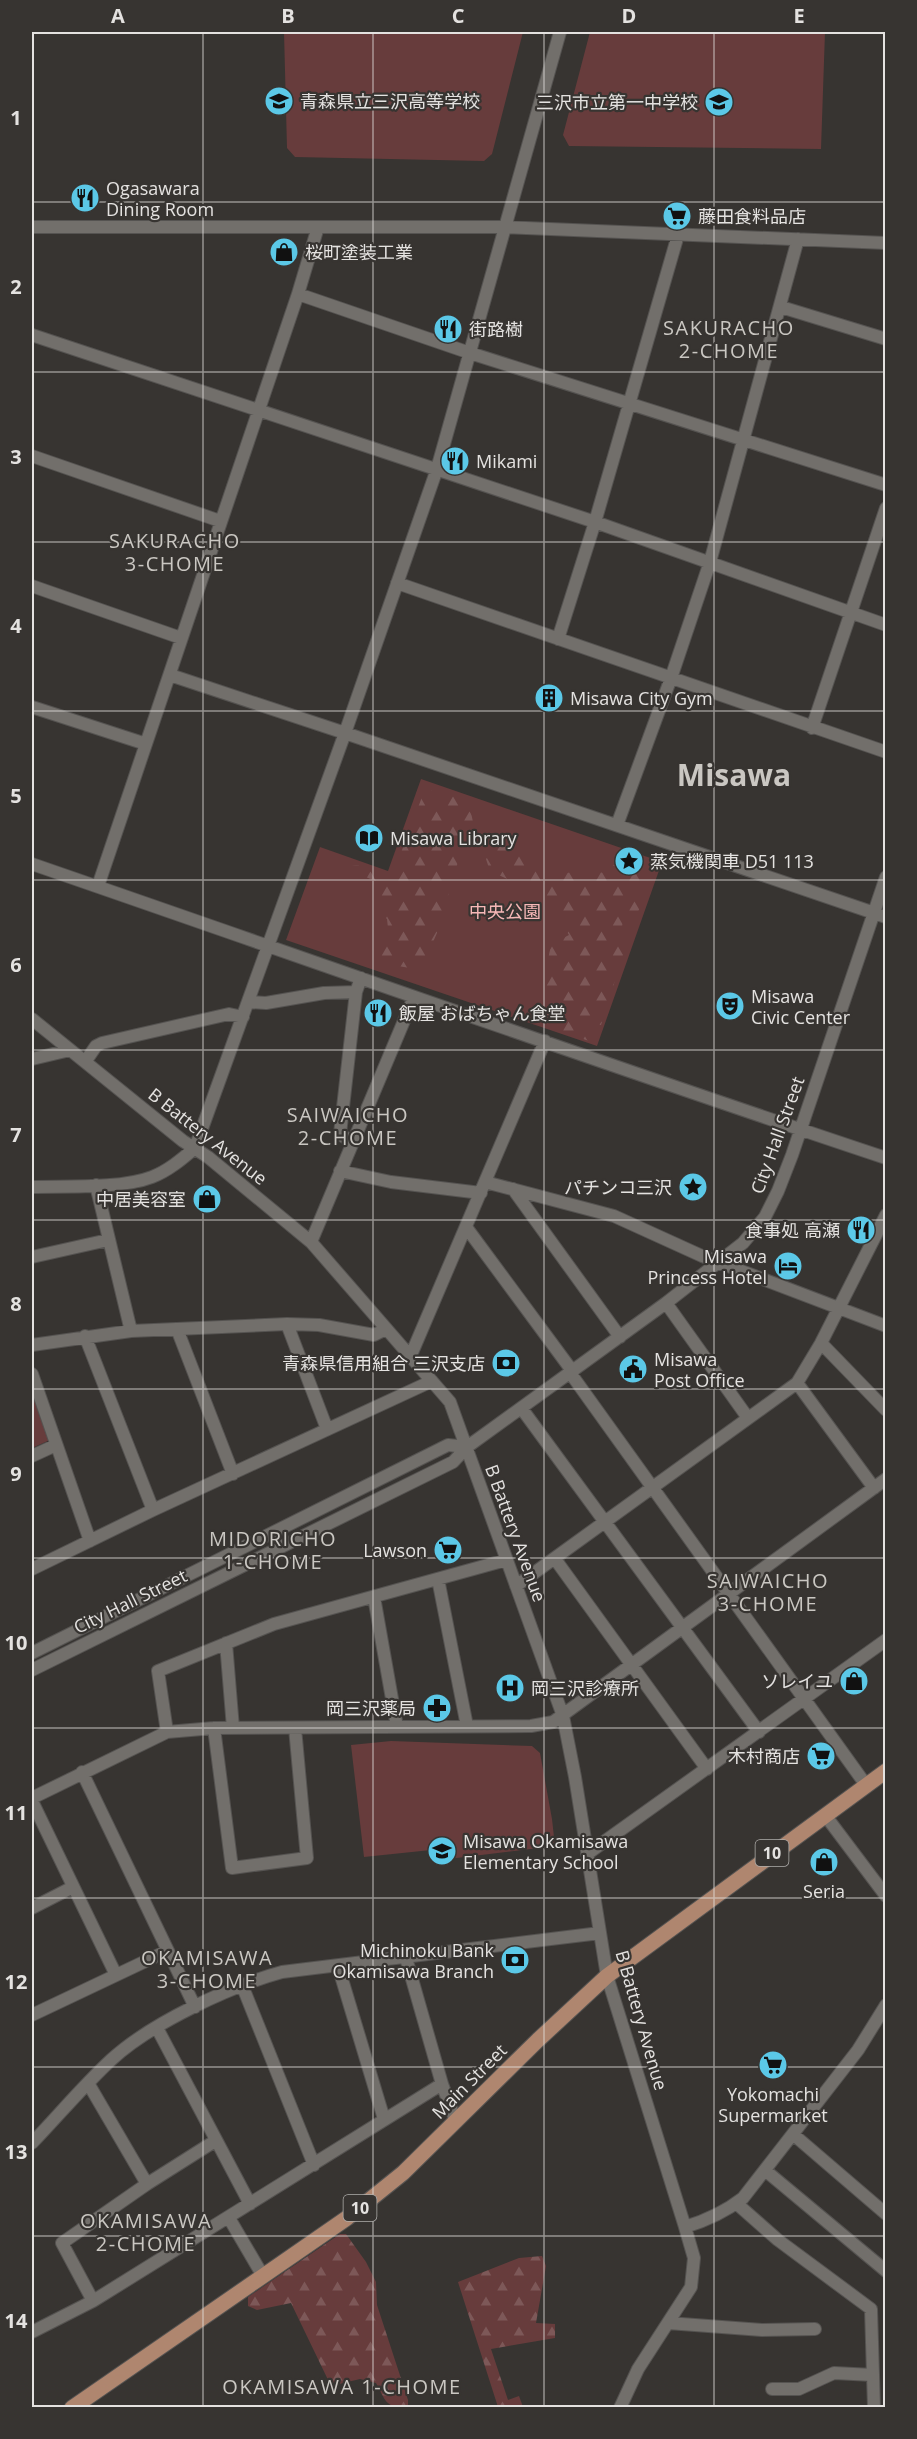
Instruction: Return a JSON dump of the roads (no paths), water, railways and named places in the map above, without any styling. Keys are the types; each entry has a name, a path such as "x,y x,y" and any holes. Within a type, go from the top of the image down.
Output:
{"main road":[{"name":"Main Street","path":"72,2408 347,2218 403,2173 547,2031 607,1976 885,1771"}],"street":[{"path":"32,1186 96,1185 153,1177 178,1162 195,1148 345,733 437,469 560,32"},
{"path":"32,227 504,226 885,243"},
{"path":"98,886 298,294 318,227"},
{"path":"558,639 596,522 678,235"},
{"path":"617,825 671,678 710,562 798,239"},
{"path":"298,294 470,353 885,485"},
{"path":"781,307 885,339"},
{"path":"32,335 596,522 885,625"},
{"path":"32,456 220,521"},
{"path":"812,728 885,508"},
{"path":"397,583 885,752"},
{"path":"32,586 181,638"},
{"path":"170,675 879,915"},
{"path":"32,707 146,744"},
{"path":"32,864 885,1158"},
{"name":"City Hall Street","path":"32,1670 453,1462 466,1448 572,1373 721,1262 743,1243 765,1217 778,1191 879,915 885,877"},
{"path":"353,1143 340,1134 356,992 361,978"},
{"path":"248,1002 266,1003 324,993 356,992"},
{"path":"311,1242 414,997"},
{"path":"85,1062 96,1046 102,1043 229,1014 243,1017"},
{"name":"B Battery Avenue","path":"32,1019 183,1141 208,1157 311,1242 450,1402 563,1716 607,1976 694,2258 691,2287 638,2369 620,2408"},
{"path":"411,1355 545,1041"},
{"path":"32,1059 70,1050"},
{"path":"340,1171 391,1182 513,1189 614,1216 702,1256 885,1326"},
{"path":"96,1185 131,1331"},
{"path":"513,1189 620,1337"},
{"path":"516,1586 797,1383 821,1343 885,1215"},
{"path":"466,1227 866,1785"},
{"path":"32,1257 108,1240"},
{"path":"666,1303 748,1418"},
{"path":"32,1345 131,1331 287,1324 319,1325 374,1335 386,1329"},
{"path":"287,1324 327,1429"},
{"path":"177,1329 234,1474"},
{"path":"86,1336 153,1510"},
{"path":"821,1343 885,1410"},
{"path":"32,1374 90,1541"},
{"path":"32,1569 153,1510 432,1381"},
{"path":"797,1383 874,1488"},
{"path":"522,1409 759,1732"},
{"path":"32,1456 56,1445"},
{"name":"City Hall Street","path":"32,1653 448,1445 466,1448"},
{"path":"116,1975 32,1800 167,1732 214,1728 531,1726 553,1722 885,1479"},
{"path":"555,1559 707,1769"},
{"path":"167,1732 159,1671 274,1624 506,1560"},
{"path":"438,1579 467,1726"},
{"path":"374,1597 397,1727"},
{"path":"587,1854 805,1700 885,1640"},
{"path":"226,1643 233,1728"},
{"path":"214,1728 232,1868 307,1858 295,1728"},
{"path":"82,1773 195,2007"},
{"path":"825,1815 885,1896"},
{"path":"32,1908 73,1887"},
{"path":"32,2144 88,2084 129,2045 195,2007 242,1985 282,1972 600,1933"},
{"path":"32,2015 167,1951"},
{"path":"406,1958 442,2084 456,2122"},
{"path":"338,1966 384,2119"},
{"path":"242,1985 314,2165"},
{"path":"686,2227 707,2221 736,2203 766,2171 858,2050 885,2006"},
{"path":"157,2028 250,2204"},
{"path":"88,2084 147,2184"},
{"path":"32,2332 93,2301 442,2084"},
{"path":"794,2134 885,2214"},
{"path":"93,2301 62,2243 215,2140"},
{"path":"766,2171 885,2271"},
{"path":"736,2203 778,2240 871,2309 874,2408"},
{"path":"229,2218 263,2276"},
{"path":"668,2323 762,2330 815,2329"},
{"path":"772,2389 799,2389 834,2373 873,2375"}],"place":[{"name":"青森県立三沢高等学校","path":"279,101"},
{"name":"三沢市立第一中学校","path":"719,102"},
{"name":"Ogasawara Dining Room","path":"85,198"},
{"name":"藤田食料品店","path":"677,216"},
{"name":"桜町塗装工業","path":"284,252"},
{"name":"街路樹","path":"448,329"},
{"name":"Mikami","path":"455,461"},
{"name":"Misawa City Gym","path":"549,698"},
{"name":"Misawa Library","path":"369,838"},
{"name":"蒸気機関車 D51 113","path":"629,861"},
{"name":"Misawa Civic Center","path":"730,1006"},
{"name":"飯屋 おばちゃん食堂","path":"378,1013"},
{"name":"パチンコ三沢","path":"693,1187"},
{"name":"中居美容室","path":"207,1199"},
{"name":"食事処 高瀬","path":"861,1230"},
{"name":"Misawa Princess Hotel","path":"788,1266"},
{"name":"青森県信用組合 三沢支店","path":"506,1363"},
{"name":"Misawa Post Office","path":"633,1369"},
{"name":"Lawson","path":"448,1550"},
{"name":"ソレイユ","path":"854,1681"},
{"name":"岡三沢診療所","path":"510,1688"},
{"name":"岡三沢薬局","path":"437,1708"},
{"name":"木村商店","path":"821,1756"},
{"name":"Misawa Okamisawa Elementary School","path":"442,1851"},
{"name":"Seria","path":"824,1862"},
{"name":"Michinoku Bank Okamisawa Branch","path":"515,1960"},
{"name":"Yokomachi Supermarket","path":"773,2065"}],"district":[{"name":"SAKURACHO 2-CHOME","path":"729,338"},
{"name":"SAKURACHO 3-CHOME","path":"175,552"},
{"name":"Misawa","path":"734,774"},
{"name":"SAIWAICHO 2-CHOME","path":"348,1126"},
{"name":"MIDORICHO 1-CHOME","path":"273,1550"},
{"name":"SAIWAICHO 3-CHOME","path":"768,1592"},
{"name":"OKAMISAWA 3-CHOME","path":"207,1968"},
{"name":"OKAMISAWA 2-CHOME","path":"146,2232"},
{"name":"OKAMISAWA 1-CHOME","path":"342,2386"}],"park label":[{"name":"中央公園","path":"505,911"}]}
